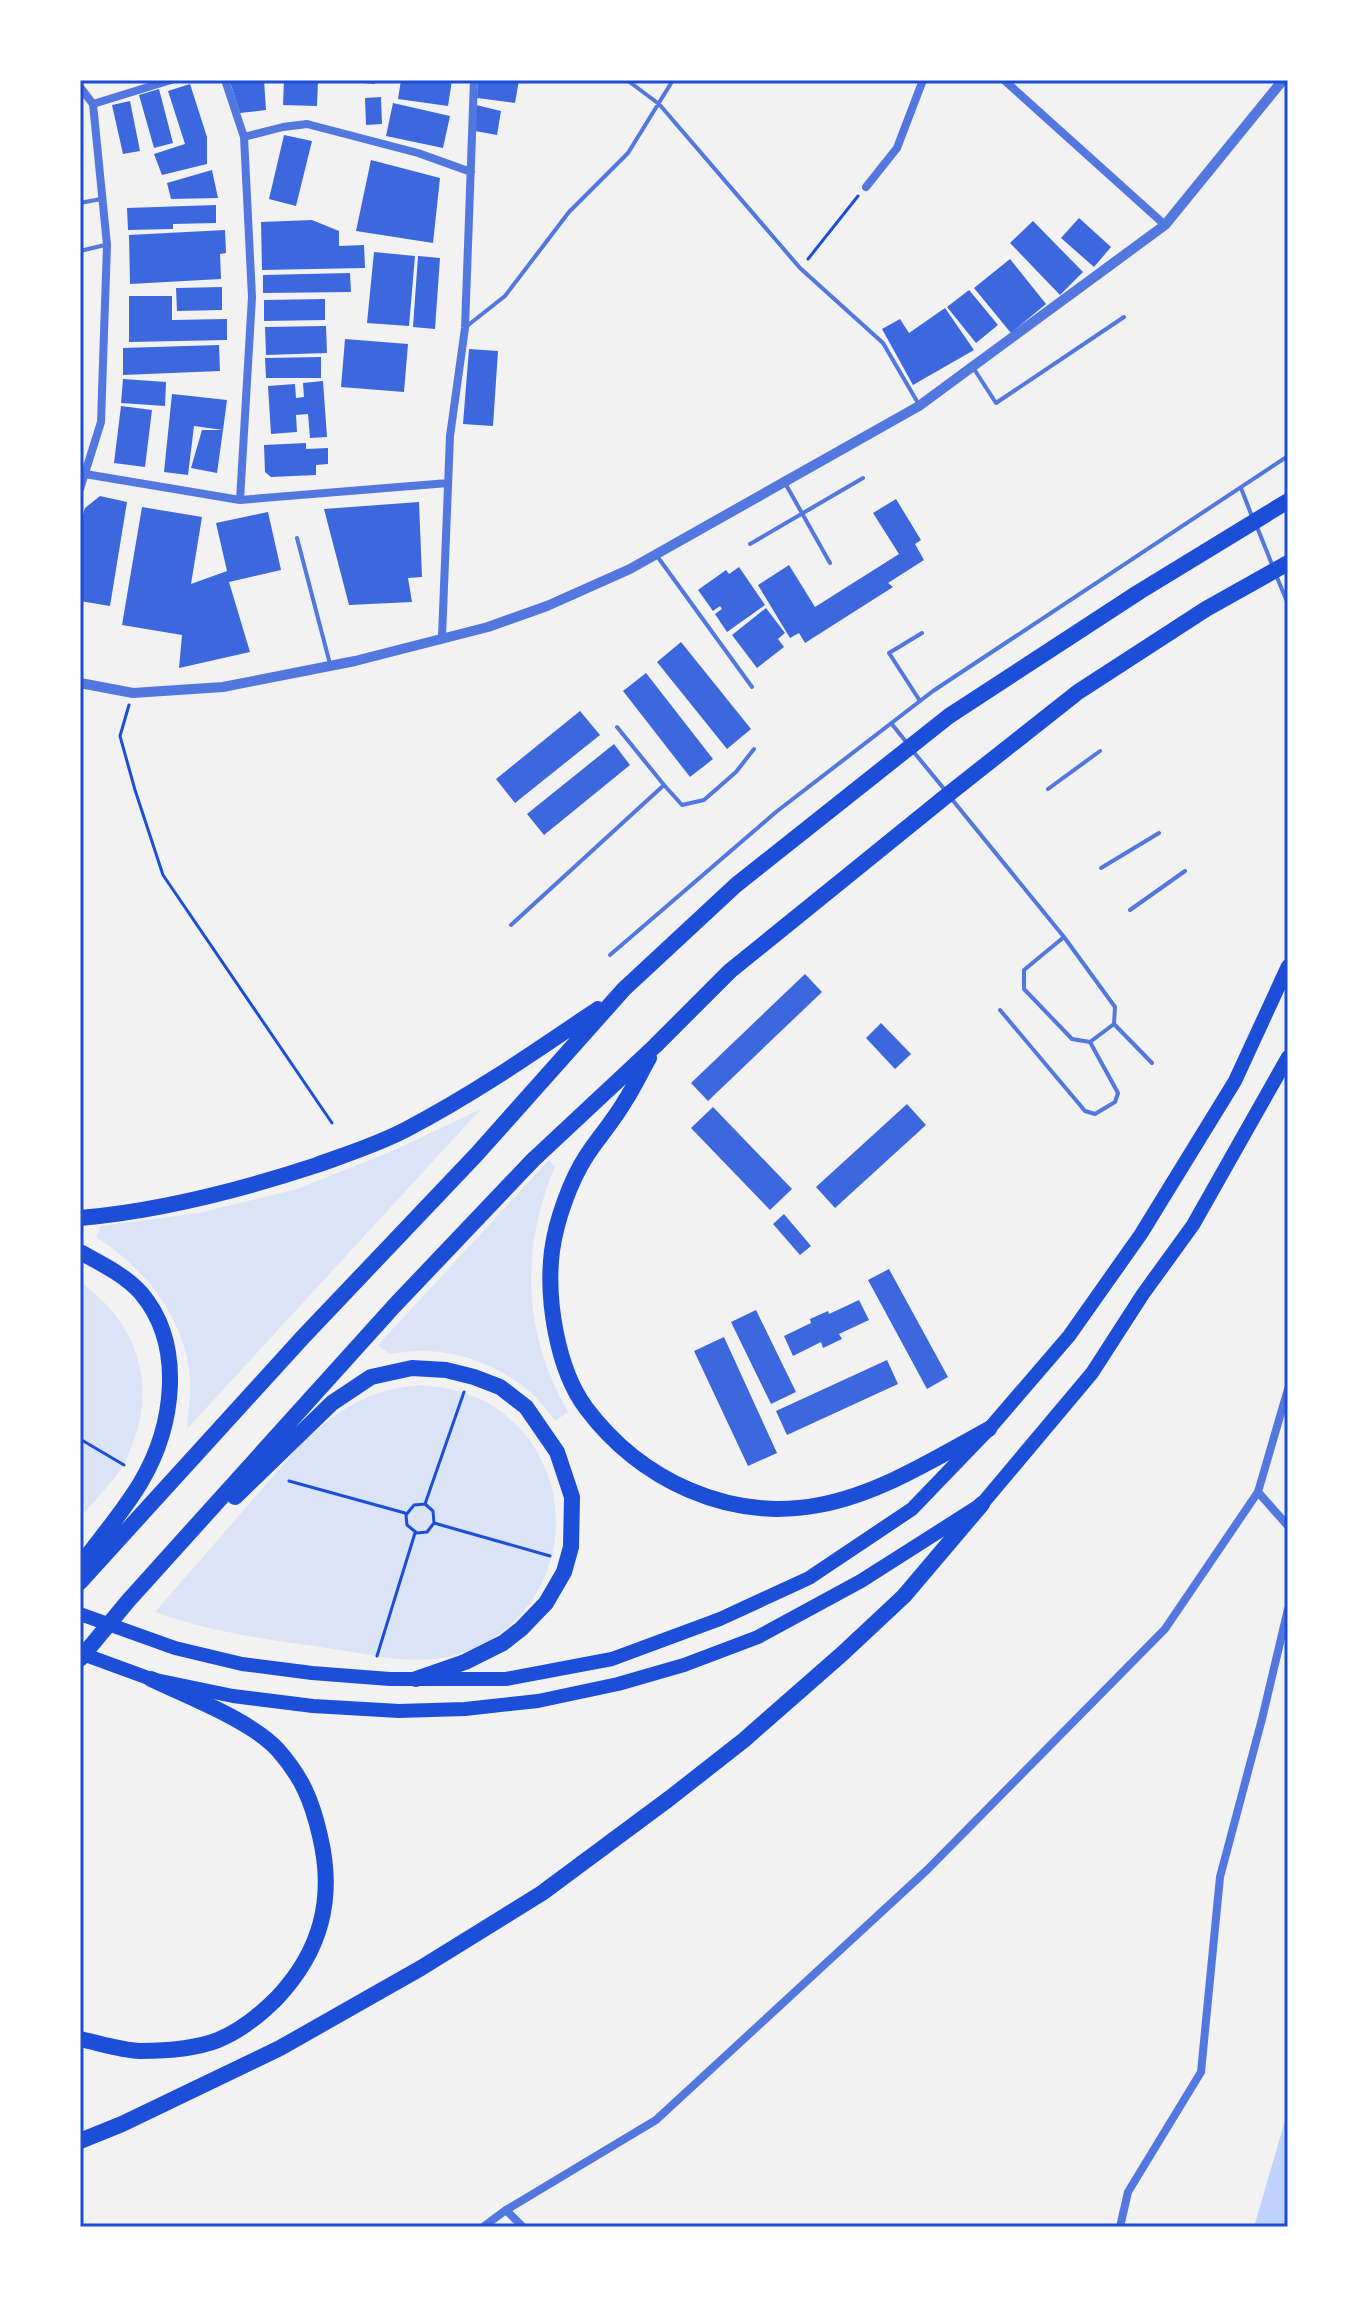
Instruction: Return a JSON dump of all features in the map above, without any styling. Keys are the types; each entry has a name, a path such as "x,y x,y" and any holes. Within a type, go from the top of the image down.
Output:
{"highway":[{"path":"80,1582 303,1337 476,1155 622,992 736,885 949,716 1139,592 1288,501"},
{"path":"80,1656 405,1294 533,1160 730,971 1078,692 1206,609 1288,563"},
{"path":"80,1218 125,1214 256,1185 354,1152 406,1130 506,1071 622,992"},
{"path":"655,1046 625,1102 584,1158 562,1207 552,1251 551,1287 556,1338 584,1406 638,1463 667,1480 702,1496 761,1508 819,1505 869,1491 989,1429"},
{"path":"80,1252 109,1268 139,1291 165,1333 170,1364 168,1405 160,1441 141,1482 80,1566"},
{"path":"80,1670 128,1601 332,1403 371,1377 412,1368 446,1370 474,1377 500,1387 526,1407 557,1452 572,1497 571,1547 564,1572 546,1603 503,1643 465,1662 416,1679"},
{"path":"80,2141 280,2048 421,1968 542,1893 744,1740 842,1654 904,1596 982,1504"},
{"path":"80,2039 138,2051 191,2047 217,2040 246,2025 269,2007 293,1981 310,1954 322,1921 327,1891 325,1856 309,1794 294,1769 275,1746 238,1720 151,1679"}],"main road":[{"path":"80,1614 175,1648 242,1664 390,1679 506,1679 612,1659 720,1619 809,1578 912,1509 989,1429 1069,1336 1141,1234 1235,1081 1288,966"},
{"path":"80,1656 151,1679 233,1696 313,1706 399,1711 465,1709 538,1701 618,1684 684,1665 758,1637 861,1581 982,1504 1092,1373 1143,1294 1193,1225 1288,1057"}],"street":[{"path":"93,104 171,80"},
{"path":"225,80 244,137 252,297 240,500"},
{"path":"442,637 450,436 465,328 474,80"},
{"path":"866,187 897,148 923,80"},
{"path":"1004,80 1165,225"},
{"path":"80,683 133,693 223,687 331,666 488,627 547,606 630,569 919,406 1165,225 1283,80"},
{"path":"80,87 93,104 107,245 101,422 82,474 80,489"},
{"path":"244,137 307,124 418,153 471,172"},
{"path":"82,474 240,500 448,483"},
{"path":"483,2227 656,2120 927,1870 1165,1629 1258,1492 1288,1389"},
{"path":"1258,1492 1288,1526"},
{"path":"1120,2227 1128,2192 1201,2072 1220,1877 1288,1609"},
{"path":"506,2210 523,2227"}],"lane":[{"path":"627,80 659,104 800,268 883,343 919,406"},
{"path":"465,328 505,296 569,212 628,153 673,80"},
{"path":"80,203 103,198"},
{"path":"80,251 107,245"},
{"path":"972,367 996,403 1124,317"},
{"path":"610,955 776,812 920,701 1288,456"},
{"path":"750,544 863,478"},
{"path":"784,481 830,563"},
{"path":"1241,488 1288,604"},
{"path":"297,538 331,666"},
{"path":"656,554 752,687"},
{"path":"920,701 889,653 922,633"},
{"path":"891,723 1064,937 1115,1007 1114,1024 1152,1063"},
{"path":"617,727 682,805 704,800 736,772 754,749"},
{"path":"1048,789 1100,751"},
{"path":"511,925 664,785"},
{"path":"1101,868 1159,833"},
{"path":"1130,910 1185,871"},
{"path":"1064,937 1024,970 1024,989 1072,1039 1090,1042 1114,1024"},
{"path":"1000,1010 1085,1111 1095,1114 1115,1102 1118,1093 1090,1042"}],"path":[{"path":"800,268 866,187"},
{"path":"133,693 120,736 163,875 332,1123"},
{"path":"425,1504 464,1392"},
{"path":"80,1439 124,1465"},
{"path":"289,1481 406,1514"},
{"path":"425,1504 433,1511 434,1523 427,1532 415,1532 407,1525 406,1514 414,1505 425,1504"},
{"path":"434,1523 552,1557"},
{"path":"377,1656 415,1532"}],"shaded area":[{"path":"481,1109 187,1429 190,1379 180,1336 160,1297 146,1280 96,1237 101,1226 199,1213 297,1189 390,1152"},
{"path":"549,1160 555,1167 536,1229 532,1291 542,1352 568,1412 555,1421 530,1392 483,1363 428,1351 390,1354 378,1345"},
{"path":"80,1282 115,1314 127,1333 136,1353 143,1397 140,1420 124,1463 80,1518"},
{"path":"421,1385 460,1392 496,1408 526,1436 546,1469 555,1505 554,1543 544,1578 525,1610 496,1636 444,1658 396,1659 243,1635 155,1612 303,1442 317,1430 357,1402 386,1391"}],"water":[{"path":"1288,2110 1288,2227 1254,2227"}],"building":[{"path":"264,80 266,110 240,113 230,82"},
{"path":"284,80 318,80 317,106 283,105"},
{"path":"375,80 375,84 351,82"},
{"path":"401,80 452,80 448,106 398,99"},
{"path":"478,80 519,80 515,103 477,98"},
{"path":"190,84 207,137 207,164 162,175 154,154 185,144 168,91"},
{"path":"159,89 173,143 154,148 139,95"},
{"path":"381,97 382,124 366,125 365,98"},
{"path":"130,101 140,151 123,154 112,105"},
{"path":"393,103 450,116 443,148 386,136"},
{"path":"476,105 501,111 497,135 475,131"},
{"path":"284,135 312,141 296,206 269,199"},
{"path":"371,160 440,178 433,243 356,231"},
{"path":"212,170 218,198 171,199 167,183"},
{"path":"216,205 216,223 173,224 173,229 128,230 127,208"},
{"path":"1079,218 1111,247 1094,267 1061,238"},
{"path":"312,220 339,231 339,246 364,245 365,268 262,270 261,222"},
{"path":"1033,221 1083,272 1060,295 1010,243"},
{"path":"225,230 226,253 220,254 221,279 130,284 129,235"},
{"path":"374,252 415,256 409,326 367,323"},
{"path":"418,256 440,258 435,329 413,327"},
{"path":"1010,259 1046,304 1011,333 974,288"},
{"path":"350,273 351,292 263,293 263,275"},
{"path":"222,287 222,310 177,311 176,288"},
{"path":"969,290 998,325 976,343 947,307"},
{"path":"129,296 172,296 172,320 227,319 227,340 129,342"},
{"path":"325,299 325,320 264,321 264,300"},
{"path":"945,308 974,350 913,385 882,329 900,319 909,333"},
{"path":"326,326 327,353 266,355 265,327"},
{"path":"345,339 408,344 404,392 341,387"},
{"path":"219,345 220,371 123,375 123,348"},
{"path":"469,349 498,351 493,426 463,424"},
{"path":"321,357 321,378 266,378 265,358"},
{"path":"123,379 166,382 165,406 121,403"},
{"path":"323,381 327,437 310,438 308,414 296,415 297,432 271,434 268,386 295,384 296,398 304,397 303,383"},
{"path":"172,394 227,400 223,430 194,426 188,475 164,472"},
{"path":"121,406 152,410 145,467 114,463"},
{"path":"202,430 223,430 217,473 191,468"},
{"path":"306,443 306,449 328,448 328,464 316,465 316,475 271,477 265,472 264,445"},
{"path":"100,496 127,502 110,606 80,601 80,524 85,508"},
{"path":"896,499 921,540 915,544 924,560 888,583 893,587 805,643 799,633 790,638 758,585 789,565 815,607 899,554 873,513"},
{"path":"419,502 422,577 408,578 412,602 349,605 324,509"},
{"path":"142,507 202,517 191,584 227,571 216,523 268,512 281,570 229,582 250,652 179,668 182,635 122,625"},
{"path":"739,567 765,605 727,632 715,614 722,609 720,606 713,611 698,590 726,570 729,574"},
{"path":"766,608 785,633 778,639 784,647 757,668 732,635"},
{"path":"681,642 751,729 727,749 657,662"},
{"path":"646,673 713,759 690,777 623,691"},
{"path":"580,711 600,735 515,803 496,779"},
{"path":"614,744 630,765 544,835 527,814"},
{"path":"805,974 822,992 708,1101 691,1083"},
{"path":"881,1023 911,1054 895,1069 866,1038"},
{"path":"907,1104 926,1125 835,1208 816,1187"},
{"path":"713,1107 792,1189 770,1210 691,1128"},
{"path":"784,1214 811,1246 800,1255 773,1224"},
{"path":"889,1269 948,1377 927,1389 868,1280"},
{"path":"859,1300 869,1320 839,1334 842,1339 823,1348 821,1342 793,1356 784,1336 811,1323 810,1319"},
{"path":"756,1310 796,1392 771,1404 731,1322"},
{"path":"724,1337 777,1453 748,1466 694,1351"},
{"path":"887,1360 898,1384 787,1435 776,1411"}]}
